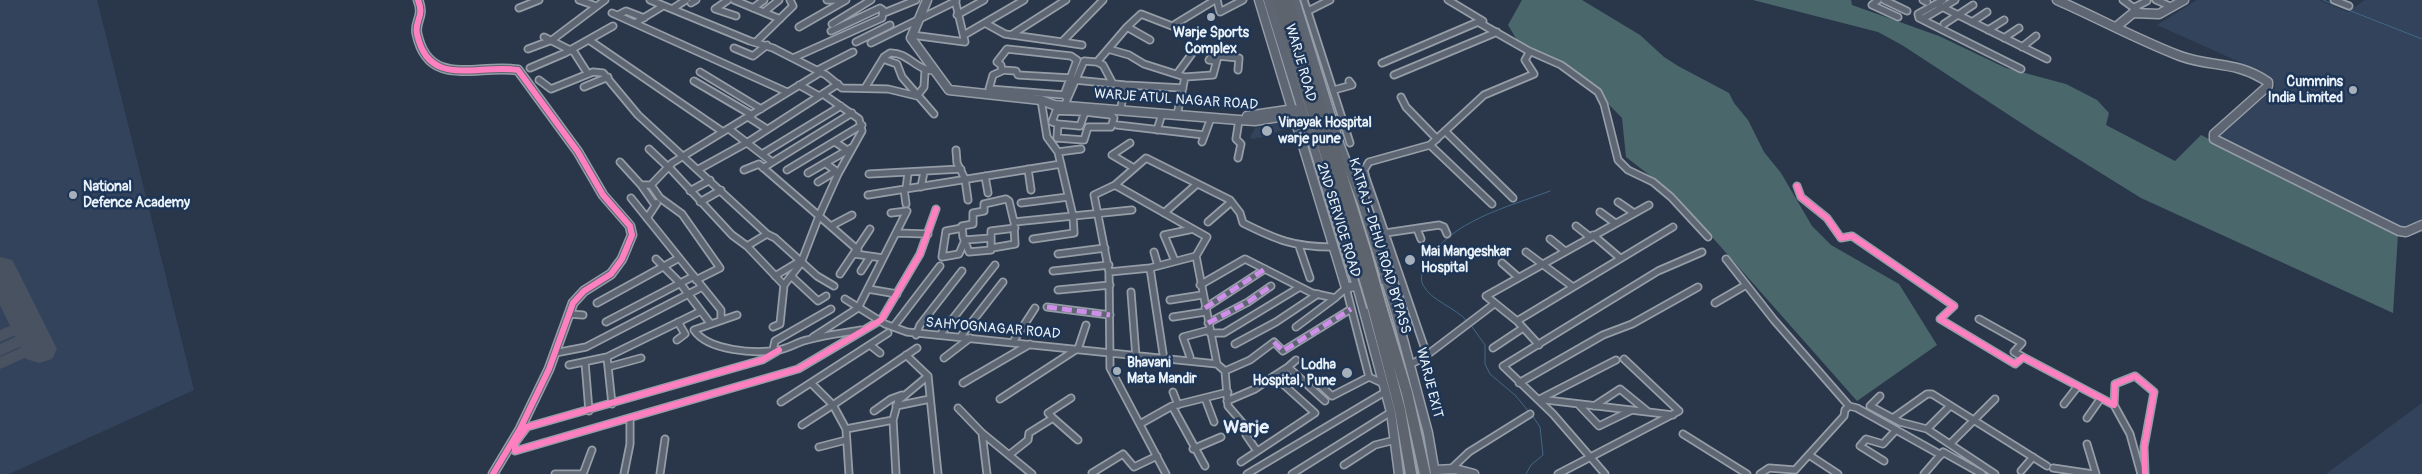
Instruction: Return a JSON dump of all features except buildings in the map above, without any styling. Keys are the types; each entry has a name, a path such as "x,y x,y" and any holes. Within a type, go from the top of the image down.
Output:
{"highway":[{"name":"KATRAJ - DEHU ROAD BYPASS","path":"1277,0 1301,47"},
{"name":"KATRAJ - DEHU ROAD BYPASS","path":"1287,0 1362,253 1372,306 1400,410 1411,474"},
{"name":"KATRAJ - DEHU ROAD BYPASS","path":"1372,306 1407,393 1432,473"}],"street":[{"path":"418,0 422,10 416,32 431,63 440,69 456,73 492,69 518,70 578,152 603,195 630,226 632,235 622,259 611,274 581,293 573,303 555,353 520,428 493,474"},
{"path":"519,8 539,0"},
{"path":"579,0 596,6"},
{"path":"528,49 552,40 605,0"},
{"path":"650,0 767,46 819,71 849,90 865,88 888,89 917,96"},
{"path":"728,0 715,9 736,16"},
{"path":"734,0 780,19"},
{"path":"753,8 764,0"},
{"path":"764,12 779,0"},
{"path":"756,42 793,5 790,0"},
{"path":"827,0 846,0"},
{"path":"799,27 846,0"},
{"path":"832,24 871,0"},
{"path":"793,58 916,0"},
{"path":"871,43 919,19 955,1 957,16 965,42 912,35 919,19 927,0"},
{"path":"957,16 984,0"},
{"path":"964,35 1024,0"},
{"path":"1011,35 1066,0"},
{"path":"1062,42 1102,0"},
{"path":"1097,62 1127,27 1143,14 1172,26 1216,0 1222,14 1242,0"},
{"name":"2ND SERVICE ROAD","path":"1259,0 1332,246 1353,287 1352,309 1369,377"},
{"name":"WARJE ROAD","path":"1268,0 1350,264 1353,287 1372,306"},
{"name":"WARJE ROAD","path":"1295,0 1301,47 1314,60 1340,146 1354,181 1392,300"},
{"path":"1304,0 1350,143"},
{"path":"1308,11 1330,0"},
{"path":"1448,0 1489,24 1494,30"},
{"path":"1878,0 1872,5 1898,17"},
{"path":"1884,0 1907,11"},
{"path":"1919,18 1918,14 1943,0"},
{"path":"1919,18 1924,18 1955,0"},
{"path":"2057,0 2194,60 2236,64 2254,72 2268,82 2268,86 2214,134 2214,139 2399,231 2406,232 2422,225"},
{"path":"2123,0 2141,13"},
{"path":"2156,0 2172,7"},
{"path":"2116,27 2129,16 2141,13 2159,14 2184,0"},
{"path":"2334,0 2349,6"},
{"path":"672,10 691,1"},
{"path":"2133,8 2147,1"},
{"path":"1936,4 2047,59"},
{"path":"1944,24 1972,5"},
{"path":"635,23 663,6"},
{"path":"831,31 880,8 890,25 897,30"},
{"path":"618,15 626,11 644,18"},
{"path":"612,12 787,92"},
{"path":"1972,22 1987,12"},
{"path":"1919,18 2021,69"},
{"path":"1988,30 2004,20"},
{"path":"1382,62 1478,22 1527,50 1561,65 1599,93 1610,123 1618,160 1628,170 1653,182 1671,196 1708,237"},
{"path":"985,23 1005,34 1082,45"},
{"path":"856,42 890,25"},
{"path":"530,68 571,50 613,26"},
{"path":"1127,27 1150,40"},
{"path":"2004,38 2018,28"},
{"path":"1394,75 1494,30"},
{"name":"WARJE ATUL NAGAR ROAD","path":"912,35 911,38 949,90 1162,114 1177,113 1239,120 1301,110"},
{"path":"544,36 571,50 588,74"},
{"path":"2022,47 2036,36"},
{"path":"589,40 726,130 748,142 772,162"},
{"path":"1301,47 1318,40"},
{"path":"734,48 753,56 767,46"},
{"path":"1178,74 1196,48 1214,53 1209,60 1216,61"},
{"path":"1002,70 1001,65 997,62 1007,49 1071,56 1077,60 1073,79"},
{"path":"1108,49 1128,55 1144,64 1185,77 1204,74 1213,75 1218,56 1239,58 1238,70"},
{"path":"1426,355 1364,170 1369,162 1430,145 1484,95 1533,75 1534,72 1525,60 1529,53 1527,50"},
{"path":"641,185 651,185 668,167 684,156 819,71 853,52"},
{"path":"865,88 883,59 890,52 897,52 916,67 925,71 935,71"},
{"path":"1314,60 1323,57"},
{"path":"883,59 896,64 902,77 934,114"},
{"path":"1112,82 1103,65 1084,60 1073,79 1065,98 989,89 992,75 1002,70 1016,72 1018,76 1073,79 1112,82 1125,85 1183,88"},
{"path":"917,96 924,87 925,71"},
{"path":"539,80 547,88 551,89 588,74 601,72 608,77 638,115 722,190 767,234 775,238 800,262 834,286"},
{"path":"700,72 761,109"},
{"path":"584,87 608,77"},
{"path":"1177,113 1185,77"},
{"path":"1334,90 1352,85 1349,80"},
{"path":"694,81 750,116 767,129"},
{"path":"699,169 748,142 838,84"},
{"path":"773,327 780,324 784,284 800,262 838,174 860,138 862,125 859,119 841,106 799,85"},
{"path":"1120,107 1125,85"},
{"path":"1401,97 1406,107 1437,138"},
{"name":"WARJE ATUL NAGAR ROAD","path":"1050,102 1065,98 1120,107 1250,118"},
{"path":"1033,239 1074,233 1073,216 1058,152 1047,137 1050,102"},
{"path":"762,154 841,106"},
{"path":"1058,124 1057,138 1084,140 1088,127 1111,127 1113,116 1085,112 1057,110 1052,121 1058,124 1080,126 1085,112"},
{"path":"763,168 852,113"},
{"path":"1156,130 1162,114"},
{"path":"1202,142 1212,118"},
{"path":"1238,158 1241,144 1236,139 1239,120"},
{"path":"787,170 862,125"},
{"path":"1117,125 1204,135"},
{"path":"1445,131 1513,198"},
{"path":"835,142 847,150"},
{"path":"1130,142 1112,155 1134,168"},
{"path":"1430,145 1492,204"},
{"path":"808,173 854,146"},
{"path":"649,149 732,235 747,246 784,284"},
{"path":"1058,152 1080,149"},
{"path":"956,150 958,169 965,179 968,200"},
{"path":"1166,474 1110,368 1109,268 1094,195 1115,185 1146,158 1231,202 1240,213 1243,222 1273,238 1299,246 1332,246"},
{"path":"620,162 641,185 655,205"},
{"path":"818,182 836,171 825,163"},
{"path":"744,170 756,164 763,168 831,226 857,252 883,258"},
{"path":"868,195 1061,164"},
{"path":"869,174 958,169"},
{"path":"954,182 958,169"},
{"path":"1028,169 1031,190"},
{"path":"906,204 905,189 908,172"},
{"path":"921,187 924,172"},
{"path":"985,176 988,192"},
{"path":"1354,181 1366,178"},
{"path":"690,191 710,180"},
{"path":"1164,213 1197,184"},
{"path":"606,322 680,283 720,268 696,237 682,214 660,198 651,185"},
{"path":"1115,185 1207,237 1196,256 1205,310 1217,364 1225,371 1228,406 1246,427"},
{"path":"1797,186 1797,192 1803,200 1826,217 1841,238 1852,236 1954,306 1940,319 2015,364 2022,357"},
{"path":"700,202 722,190"},
{"path":"1021,203 1068,197"},
{"path":"631,198 721,310 721,319"},
{"path":"647,218 660,198"},
{"path":"962,228 969,252 990,251 992,248 1015,244 1014,225 1009,201 1006,199 984,204 984,211 973,213 973,224 946,231 942,257 961,253 965,240"},
{"path":"1208,222 1231,202"},
{"path":"1618,202 1634,213"},
{"path":"1539,345 1516,321 1486,296 1648,205"},
{"path":"776,350 762,360 700,376 589,411 527,428 515,443 515,452 798,369 881,320 920,254 936,209"},
{"path":"992,248 991,231 1014,225 1073,216 1132,210"},
{"path":"810,340 858,308 907,211 891,213"},
{"path":"1600,212 1615,223"},
{"path":"831,226 852,215"},
{"path":"1372,235 1439,225 1444,227 1447,234"},
{"path":"1576,226 1620,258"},
{"path":"1516,321 1672,227"},
{"path":"840,274 857,252 870,229"},
{"path":"1175,260 1164,235 1193,229"},
{"path":"1417,229 1421,239"},
{"path":"896,233 928,234"},
{"path":"747,246 767,234"},
{"path":"965,240 991,238"},
{"path":"1550,239 1565,251"},
{"path":"1299,246 1310,278"},
{"path":"1058,254 1105,248"},
{"path":"1154,252 1158,266"},
{"path":"1526,252 1573,287"},
{"path":"1605,474 1538,399 1503,366 1658,271 1702,252"},
{"path":"861,271 870,256"},
{"path":"1054,271 1150,268 1196,256"},
{"path":"597,303 680,258"},
{"path":"656,259 680,283 710,323"},
{"path":"1200,285 1245,259 1300,287 1334,298"},
{"path":"1726,259 1849,406 1857,408 1941,454"},
{"path":"775,276 800,262"},
{"path":"1350,264 1380,263"},
{"path":"1502,263 1518,277"},
{"path":"940,335 994,265"},
{"path":"894,326 940,266"},
{"path":"1150,268 1164,360"},
{"path":"1173,317 1205,310 1265,269"},
{"path":"916,335 920,326 962,271"},
{"path":"791,276 818,301 826,296"},
{"path":"961,336 1003,282"},
{"path":"1296,327 1320,311 1334,298 1353,287 1386,282"},
{"path":"1058,290 1110,285"},
{"path":"1715,303 1746,285"},
{"path":"1190,357 1183,337 1209,329 1271,286"},
{"path":"555,353 586,347 702,287"},
{"path":"1209,329 1224,333 1300,287"},
{"path":"1519,382 1604,336 1632,324 1698,287"},
{"path":"868,289 897,294"},
{"path":"1131,292 1136,357"},
{"path":"1235,344 1276,322 1318,294"},
{"path":"1170,300 1202,295"},
{"name":"SAHYOGNAGAR ROAD","path":"845,300 881,320 916,335 930,333 1136,357 1217,364"},
{"path":"1392,300 1372,306 1382,383 1391,412 1399,474"},
{"name":"WARJE EXIT","path":"1392,300 1411,364 1428,433 1432,473"},
{"path":"1411,364 1494,304"},
{"path":"1047,307 1110,315"},
{"path":"1013,342 1035,308"},
{"path":"776,350 775,341 831,309"},
{"path":"1225,371 1250,360 1274,342 1283,351 1352,309"},
{"path":"569,365 606,357 701,311"},
{"path":"569,314 583,315"},
{"path":"737,316 721,319 694,330 698,336 741,352 776,350 810,340 866,329"},
{"path":"1979,319 2022,343 2014,352 2114,405"},
{"path":"677,340 686,334 678,322"},
{"path":"1000,399 1078,349 1086,324"},
{"path":"1493,348 1523,328"},
{"path":"781,402 888,333"},
{"path":"944,358 970,338"},
{"path":"963,383 1030,344"},
{"path":"870,345 880,353"},
{"path":"802,425 917,348"},
{"path":"906,355 928,376 938,474"},
{"path":"606,357 612,404"},
{"path":"608,367 641,358"},
{"path":"1558,474 1589,456 1679,411 1624,359"},
{"path":"1227,401 1255,388 1296,360"},
{"path":"1538,399 1616,360"},
{"path":"585,362 589,411"},
{"path":"1288,367 1325,401"},
{"path":"874,411 904,394 928,376"},
{"path":"1241,462 1315,415 1274,376"},
{"path":"2135,376 2154,392 2144,447 2143,474 2130,434 2114,405 2115,384 2135,376"},
{"path":"1318,384 1332,396 1369,377 1382,383"},
{"path":"811,383 833,405 846,429 849,474"},
{"path":"2064,404 2078,386"},
{"path":"1594,406 1620,389 1647,412"},
{"path":"1173,392 1175,405 1193,449 1205,466"},
{"path":"1140,424 1175,405 1228,392"},
{"path":"1247,474 1385,392"},
{"path":"896,474 893,420 898,401 904,394"},
{"path":"1893,418 1926,394 1932,394 2032,458 2050,467 2094,474 2087,444"},
{"path":"1880,396 1870,406 1910,426 1927,429 1995,474"},
{"path":"1070,398 1048,413 1078,440"},
{"path":"1205,398 1214,422"},
{"path":"2087,418 2101,398"},
{"path":"896,406 930,399"},
{"path":"1538,399 1674,415"},
{"path":"1950,444 1996,399"},
{"path":"1578,404 1599,426 1632,410"},
{"path":"1760,474 1769,468 1795,470 1844,416 1845,410 1849,406"},
{"path":"1927,429 1950,406"},
{"path":"958,408 982,432 1032,474"},
{"path":"1292,474 1391,412"},
{"path":"1450,470 1469,452 1530,414"},
{"path":"1009,455 1028,440 1029,433 1053,418"},
{"path":"624,474 630,444 630,419"},
{"path":"846,429 893,420"},
{"path":"1884,461 1860,446 1866,439 1883,444 1896,430"},
{"path":"982,432 987,474"},
{"path":"1684,434 1747,474"},
{"path":"1246,435 1257,451"},
{"path":"1193,449 1221,438"},
{"path":"660,474 665,439"},
{"path":"819,447 846,440"},
{"path":"1344,465 1375,445 1395,440"},
{"path":"555,474 583,474 592,450"},
{"path":"1924,474 1943,452 1950,453 1982,474"},
{"path":"1092,473 1123,454 1134,467 1157,456"},
{"path":"1809,455 1838,474"},
{"path":"2022,471 2032,458"},
{"path":"1432,473 1450,470 1474,474"}],"shaded area":[{"name":"National Defence Academy","path":"0,0 97,0 194,390 9,474 0,474"},
{"path":"2197,0 2319,0 2348,12 2365,0 2422,0 2422,220 2404,228 2218,137 2275,88 2275,83 2244,64 2157,25"},
{"name":"Vinayak Hospital warje pune","path":"1285,121 1290,126 1288,128 1262,137 1252,139 1250,137 1255,128"},
{"path":"2422,403 2422,474 2326,474"}],"green space":[{"path":"1522,0 1582,0 1640,35 1664,57 1678,66 1729,93 1734,103 1748,120 1764,152 1781,173 1812,226 1831,245 1899,284 1937,345 1857,401 1675,195 1626,157 1622,118 1576,71 1517,40 1508,25"},
{"path":"1753,0 1851,0 1852,5 1939,36 2006,68 2066,84 2097,100 2109,113 2106,125 2175,161 2201,135 2398,234 2393,313 2141,198 2038,134 1902,45 1878,32"}],"waterway":[{"path":"2323,0 2422,39"},
{"path":"1467,321 1427,291 1421,279 1427,263 1450,236 1465,226 1481,217 1550,191"},
{"path":"1470,324 1485,345 1485,364 1490,374 1516,396 1529,412"},
{"path":"1526,474 1531,465 1543,455 1540,427 1532,415"}],"taxiway":[{"path":"0,336 27,324"},
{"path":"0,350 32,335"},
{"path":"0,363 38,346"}],"runway":[{"path":"0,269 39,349"}],"marked path":[{"path":"1205,308 1265,269"},
{"path":"1208,323 1248,302 1271,286"},
{"path":"1047,307 1110,315"},
{"path":"1274,342 1283,351 1351,309"}],"cycle path":[{"path":"418,0 422,10 416,32 425,53 435,65 446,71 459,72 502,67 518,70 578,152 603,195 630,226 632,235 622,259 611,274 584,291 573,303 549,369 520,429 493,474"},
{"path":"1797,186 1798,192 1804,201 1823,214 1841,238 1852,236 1954,306 1940,319 2015,364 2023,357 2114,405 2115,384 2135,376 2154,392 2144,447 2145,474"},
{"path":"779,350 762,360 527,427 515,443 515,451 798,369 881,320 920,254 936,209"}],"place":[{"name":"Warje Sports Complex","path":"1211,17"},
{"name":"Cummins India Limited","path":"2353,90"},
{"name":"Vinayak Hospital warje pune","path":"1267,131"},
{"name":"National Defence Academy","path":"73,195"},
{"name":"Mai Mangeshkar Hospital","path":"1410,260"},
{"name":"Bhavani Mata Mandir","path":"1117,371"},
{"name":"Lodha Hospital, Pune","path":"1347,373"}],"district":[{"name":"Warje","path":"1246,428"}]}
